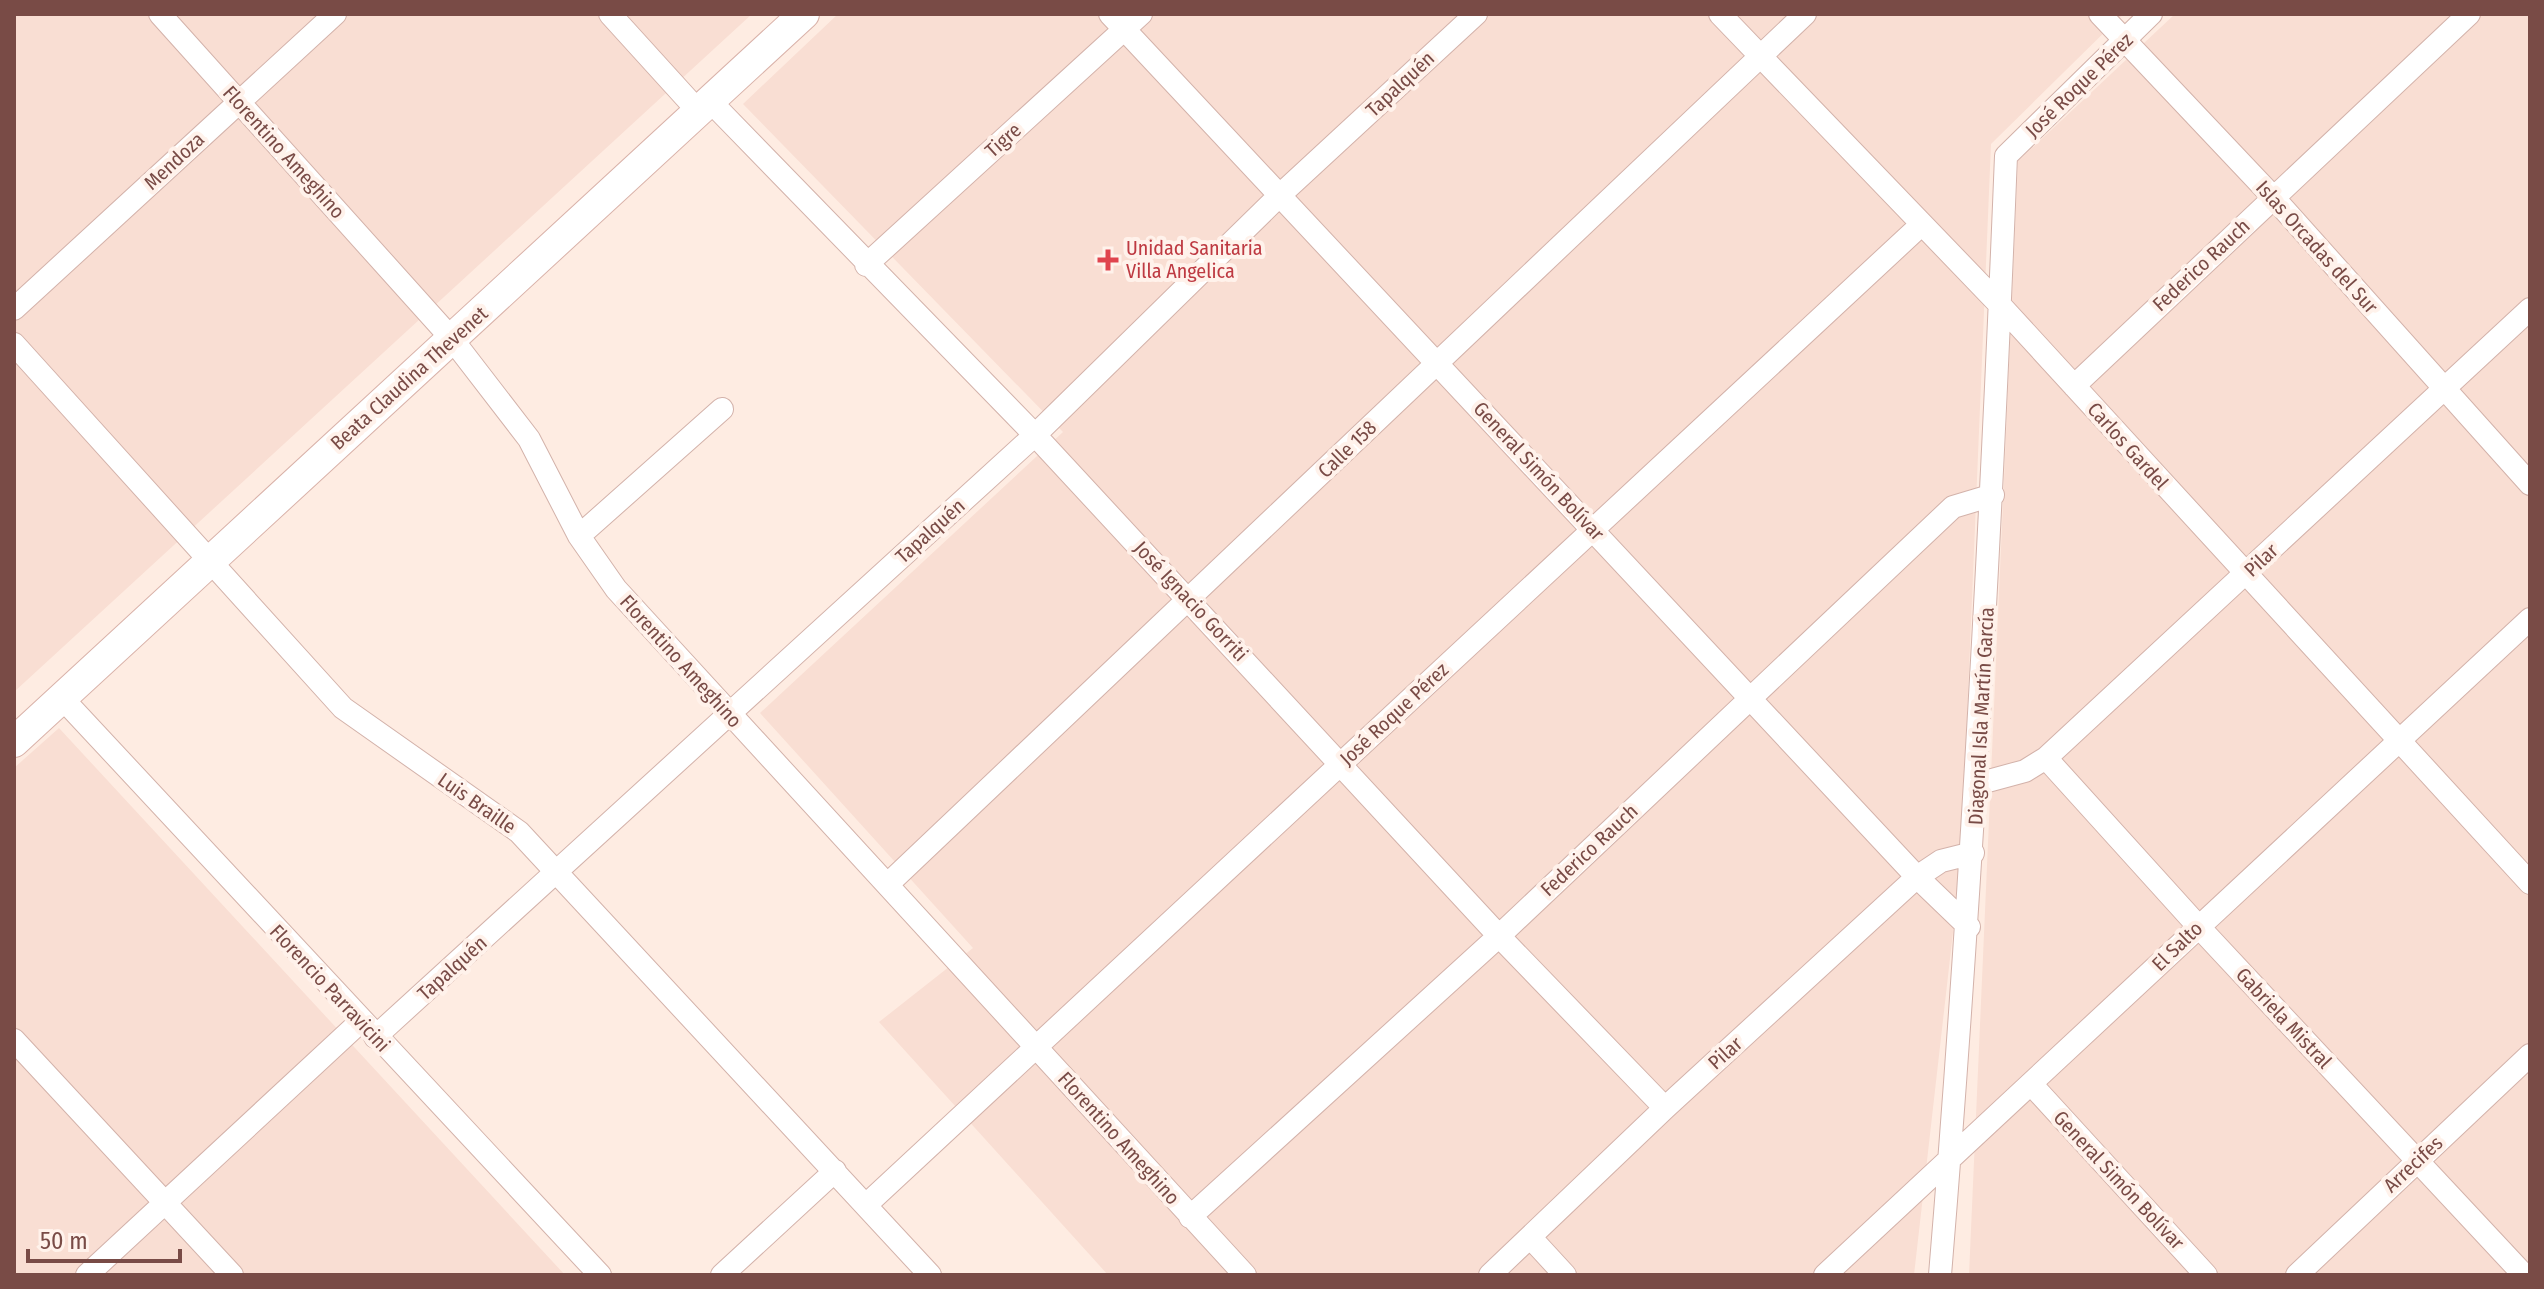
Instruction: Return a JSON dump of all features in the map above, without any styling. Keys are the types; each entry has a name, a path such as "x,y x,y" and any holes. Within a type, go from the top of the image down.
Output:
{"main road":[{"name":"Beata Claudina Thevenet","path":"14,742 804,14"}],"street":[{"name":"Florentino Ameghino","path":"160,14 452,339 529,439 579,536 616,589 1245,1275"},
{"name":"Mendoza","path":"14,309 335,14"},
{"name":"José Ignacio Gorriti","path":"610,14 1035,435 1499,936 1665,1108"},
{"name":"Tapalquén","path":"87,1275 165,1202 557,872 1035,435 1280,195 1476,14"},
{"name":"Carlos Gardel","path":"1720,14 2000,305 2530,883"},
{"name":"Calle 158","path":"888,884 1191,600 1759,54 1805,14"},
{"name":"Islas Orcadas del Sur","path":"2100,14 2273,197 2530,484"},
{"name":"José Roque Pérez","path":"2006,156 2151,14"},
{"name":"General Simón Bolívar","path":"1125,19 1280,195 1917,877 1969,927"},
{"name":"Tigre","path":"866,265 1125,19"},
{"name":"Federico Rauch","path":"2074,386 2455,19"},
{"name":"Diagonal Isla Martín García","path":"1940,1275 1969,927 1993,495 2006,156"},
{"name":"José Roque Pérez","path":"866,1205 1922,224"},
{"name":"Pilar","path":"1977,784 2025,771 2046,758 2530,309"},
{"name":"Luis Braille","path":"14,344 343,708 519,832 930,1275"},
{"path":"579,536 722,409"},
{"name":"Federico Rauch","path":"1190,1217 1499,936 1953,507 1993,495"},
{"name":"El Salto","path":"1825,1275 2530,619"},
{"name":"Florencio Parravicini","path":"62,698 600,1275"},
{"name":"Gabriela Mistral","path":"2046,758 2198,926 2524,1275"},
{"name":"Pilar","path":"1490,1275 1665,1108 1917,877 1941,861 1973,853"},
{"path":"14,1040 232,1275"},
{"name":"Arrecifes","path":"2297,1275 2530,1055"},
{"name":"General Simón Bolívar","path":"2032,1085 2206,1275"},
{"path":"722,1275 835,1171"},
{"path":"1531,1238 1565,1275"}],"shaded area":[{"path":"14,14 752,14 14,692"},
{"path":"838,14 2123,14 1991,144 1961,862 1914,1275 1108,1275 879,1022 973,948 760,713 1063,432 743,104"},
{"path":"2175,14 2530,14 2530,1275 1969,1275 2018,161"},
{"path":"59,728 565,1275 14,1275 14,768"}],"place":[{"name":"Unidad Sanitaria Villa Angelica","path":"1108,260"}]}
